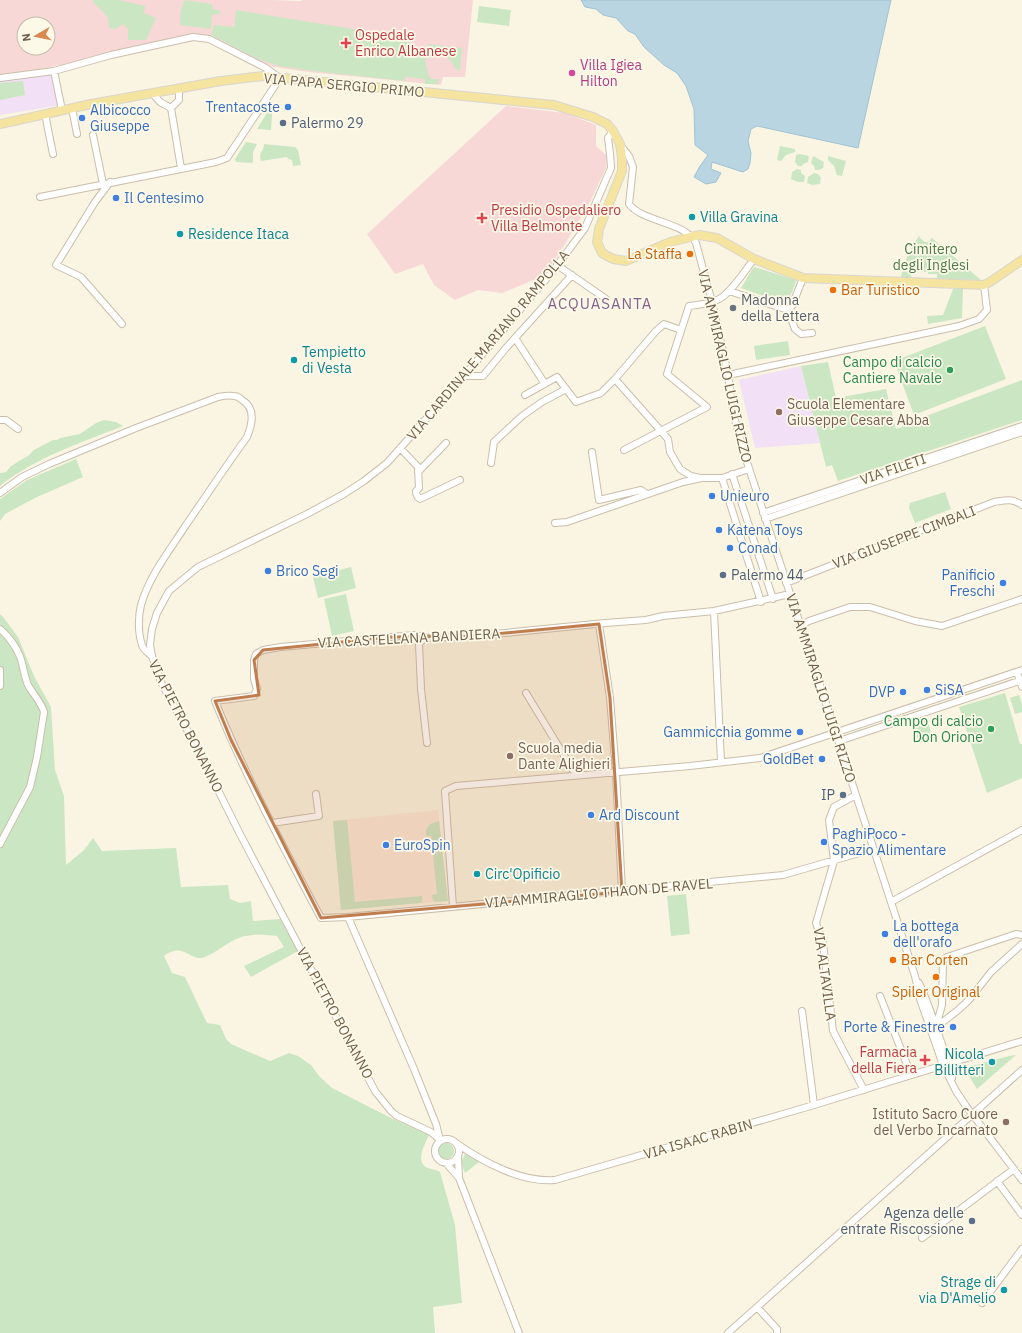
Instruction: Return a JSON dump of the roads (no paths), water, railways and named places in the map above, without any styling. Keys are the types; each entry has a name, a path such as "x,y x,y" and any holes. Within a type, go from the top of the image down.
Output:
{"main road":[{"name":"VIA PAPA SERGIO PRIMO","path":"0,124 62,110 152,93 221,81 263,76 554,104 594,117 607,124 613,131"},
{"path":"613,131 620,144 622,171 599,228 597,242 602,253 613,259 626,261 670,242 691,236 708,236 717,238 754,259 803,278 984,285 1022,260"}],"street":[{"path":"0,78 54,71 111,55 193,37 209,39 266,68 279,77 227,158 216,162 40,196"},
{"path":"54,71 62,110"},
{"path":"171,108 179,100 179,89"},
{"path":"152,93 160,102 171,108"},
{"path":"72,108 77,134"},
{"path":"171,108 181,168"},
{"path":"45,114 53,154"},
{"name":"VIA CARDINALE MARIANO RAMPOLLA","path":"152,656 150,645 152,629 157,613 168,591 198,567 307,514 344,494 364,481 387,463 464,376 558,265 585,228 610,168 608,138 613,131"},
{"path":"93,135 103,184"},
{"path":"620,144 629,156 633,167 629,204 633,210 671,225 691,236"},
{"path":"110,182 95,202 56,265 81,277 122,324"},
{"name":"VIA AMMIRAGLIO LUIGI RIZZO","path":"691,236 695,241 699,253 712,302 728,376 733,413 748,468 874,848 915,976 920,999 946,1064"},
{"path":"624,450 707,407 667,374 689,306 712,302 721,298 729,291 754,259"},
{"path":"558,265 606,299"},
{"path":"464,376 483,376 572,275"},
{"path":"788,310 792,306 803,278"},
{"path":"728,376 959,326 979,319 987,310 984,285"},
{"path":"729,291 780,309 788,310"},
{"path":"788,310 795,329 801,334 812,333"},
{"path":"526,394 557,376 576,402 601,393 664,324 681,330"},
{"path":"515,338 545,384"},
{"path":"615,379 668,439 670,452 680,469 691,476 702,478 722,478 748,468"},
{"path":"491,463 494,442 522,416 542,402 566,389"},
{"name":"VIA PIETRO BONANNO","path":"0,493 22,477 49,464 136,428 218,397 235,396 246,402 250,408 252,417 252,427 247,437 153,576 141,606 139,619 142,646 152,656 161,682 199,752 240,834 375,1091 391,1111 426,1130 440,1140"},
{"path":"0,420 6,420 18,429"},
{"name":"VIA FILETI","path":"764,516 1022,426"},
{"name":"VIA FILETI","path":"764,516 1022,432"},
{"name":"VIA CARDINALE MARIANO RAMPOLLA","path":"418,472 446,443"},
{"name":"VIA CARDINALE MARIANO RAMPOLLA","path":"400,448 418,467 418,472"},
{"path":"592,452 599,500 641,490 647,494"},
{"path":"418,472 419,488 416,493 420,499 460,480"},
{"path":"732,474 773,599"},
{"path":"555,523 567,522 683,482 702,478"},
{"path":"722,478 761,602"},
{"name":"VIA GIUSEPPE CIMBALI","path":"786,583 994,502 1008,500 1016,501 1022,505"},
{"name":"VIA CASTELLANA BANDIERA","path":"321,918 283,846 231,740 215,701 254,696 257,690 254,679 254,660 256,654 263,650 281,647 391,637 415,635 427,638 474,636 646,620 663,616 714,611 761,602 790,594"},
{"path":"800,626 809,621 850,607 870,607 915,621 942,626 1022,599"},
{"path":"714,611 721,762"},
{"path":"599,624 610,698 616,773 622,892"},
{"path":"0,629 4,632 17,650 22,662 25,677 44,712 37,757 30,787 0,844"},
{"path":"425,637 419,644 421,689 427,743"},
{"path":"0,670 0,686"},
{"path":"453,907 445,792 456,786 616,773 760,758 1019,671 1021,683 839,741"},
{"path":"526,693 576,776"},
{"path":"272,823 319,816 316,794"},
{"name":"VIA ALTAVILLA","path":"856,795 834,807 830,820 834,861 816,923 823,943 833,1031 864,1090"},
{"path":"891,902 1022,830"},
{"name":"VIA AMMIRAGLIO THAON DE RAVEL","path":"321,918 348,917 622,892 783,875 874,848"},
{"path":"348,917 436,1124 440,1140"},
{"path":"936,1027 942,1005 944,959 1016,934 1022,935"},
{"path":"936,1027 969,1000 991,972 1022,944"},
{"name":"VIA AMMIRAGLIO LUIGI RIZZO","path":"915,976 926,997 946,1064"},
{"path":"880,996 911,1075"},
{"path":"802,1011 814,1105"},
{"name":"VIA ISAAC RABIN","path":"456,1143 483,1160 517,1175 540,1180 555,1180 814,1105 1022,1041"},
{"path":"946,1064 956,1091 972,1115 1022,1180"},
{"path":"728,1333 1022,1070"},
{"path":"426,1130 433,1127 428,1105"},
{"path":"436,1124 442,1132 456,1143 459,1148 459,1178 519,1333"},
{"path":"450,1138 440,1140 436,1145 435,1154 439,1160 446,1163 459,1178"},
{"path":"446,1163 452,1162 458,1157"},
{"path":"922,1238 1014,1170"},
{"path":"997,1182 1022,1215"},
{"path":"982,1303 1022,1249"},
{"path":"758,1307 778,1333"}],"water":[{"path":"581,0 891,0 858,148 757,126 751,129 748,141 751,153 748,169 743,172 712,162 711,169 721,173 716,182 706,184 694,177 708,155 695,145 694,109 686,86 677,73 664,65 644,47 635,34 628,31 616,18 603,15 596,9 585,7"}],"place":[{"name":"Ospedale Enrico Albanese","path":"346,43"},
{"name":"Villa Igiea Hilton","path":"572,73"},
{"name":"Trentacoste","path":"288,107"},
{"name":"Albicocco Giuseppe","path":"82,118"},
{"name":"Palermo 29","path":"283,123"},
{"name":"Il Centesimo","path":"116,198"},
{"name":"Villa Gravina","path":"692,217"},
{"name":"Presidio Ospedaliero Villa Belmonte","path":"482,218"},
{"name":"Residence Itaca","path":"180,234"},
{"name":"La Staffa","path":"690,254"},
{"name":"Bar Turistico","path":"833,290"},
{"name":"Madonna della Lettera","path":"733,308"},
{"name":"Tempietto di Vesta","path":"294,360"},
{"name":"Campo di calcio Cantiere Navale","path":"950,370"},
{"name":"Scuola Elementare Giuseppe Cesare Abba","path":"779,412"},
{"name":"Unieuro","path":"712,496"},
{"name":"Katena Toys","path":"719,530"},
{"name":"Conad","path":"730,548"},
{"name":"Brico Segi","path":"268,571"},
{"name":"Palermo 44","path":"723,575"},
{"name":"Panificio Freschi","path":"1003,583"},
{"name":"SiSA","path":"927,690"},
{"name":"DVP","path":"903,692"},
{"name":"Campo di calcio Don Orione","path":"991,729"},
{"name":"Gammicchia gomme","path":"800,732"},
{"name":"Scuola media Dante Alighieri","path":"510,756"},
{"name":"GoldBet","path":"822,759"},
{"name":"IP","path":"843,795"},
{"name":"Ard Discount","path":"591,815"},
{"name":"PaghiPoco - Spazio Alimentare","path":"824,842"},
{"name":"EuroSpin","path":"386,845"},
{"name":"Circ'Opificio","path":"477,874"},
{"name":"La bottega dell'orafo","path":"885,934"},
{"name":"Bar Corten","path":"893,960"},
{"name":"Spiler Original","path":"936,977"},
{"name":"Porte & Finestre","path":"953,1027"},
{"name":"Farmacia della Fiera","path":"925,1060"},
{"name":"Nicola Billitteri","path":"992,1062"},
{"name":"Istituto Sacro Cuore del Verbo Incarnato","path":"1006,1122"},
{"name":"Agenza delle entrate Riscossione","path":"972,1221"},
{"name":"Strage di via D'Amelio","path":"1004,1290"}],"district":[{"name":"ACQUASANTA","path":"600,303"}],"park label":[{"name":"Cimitero degli Inglesi","path":"931,258"}]}
